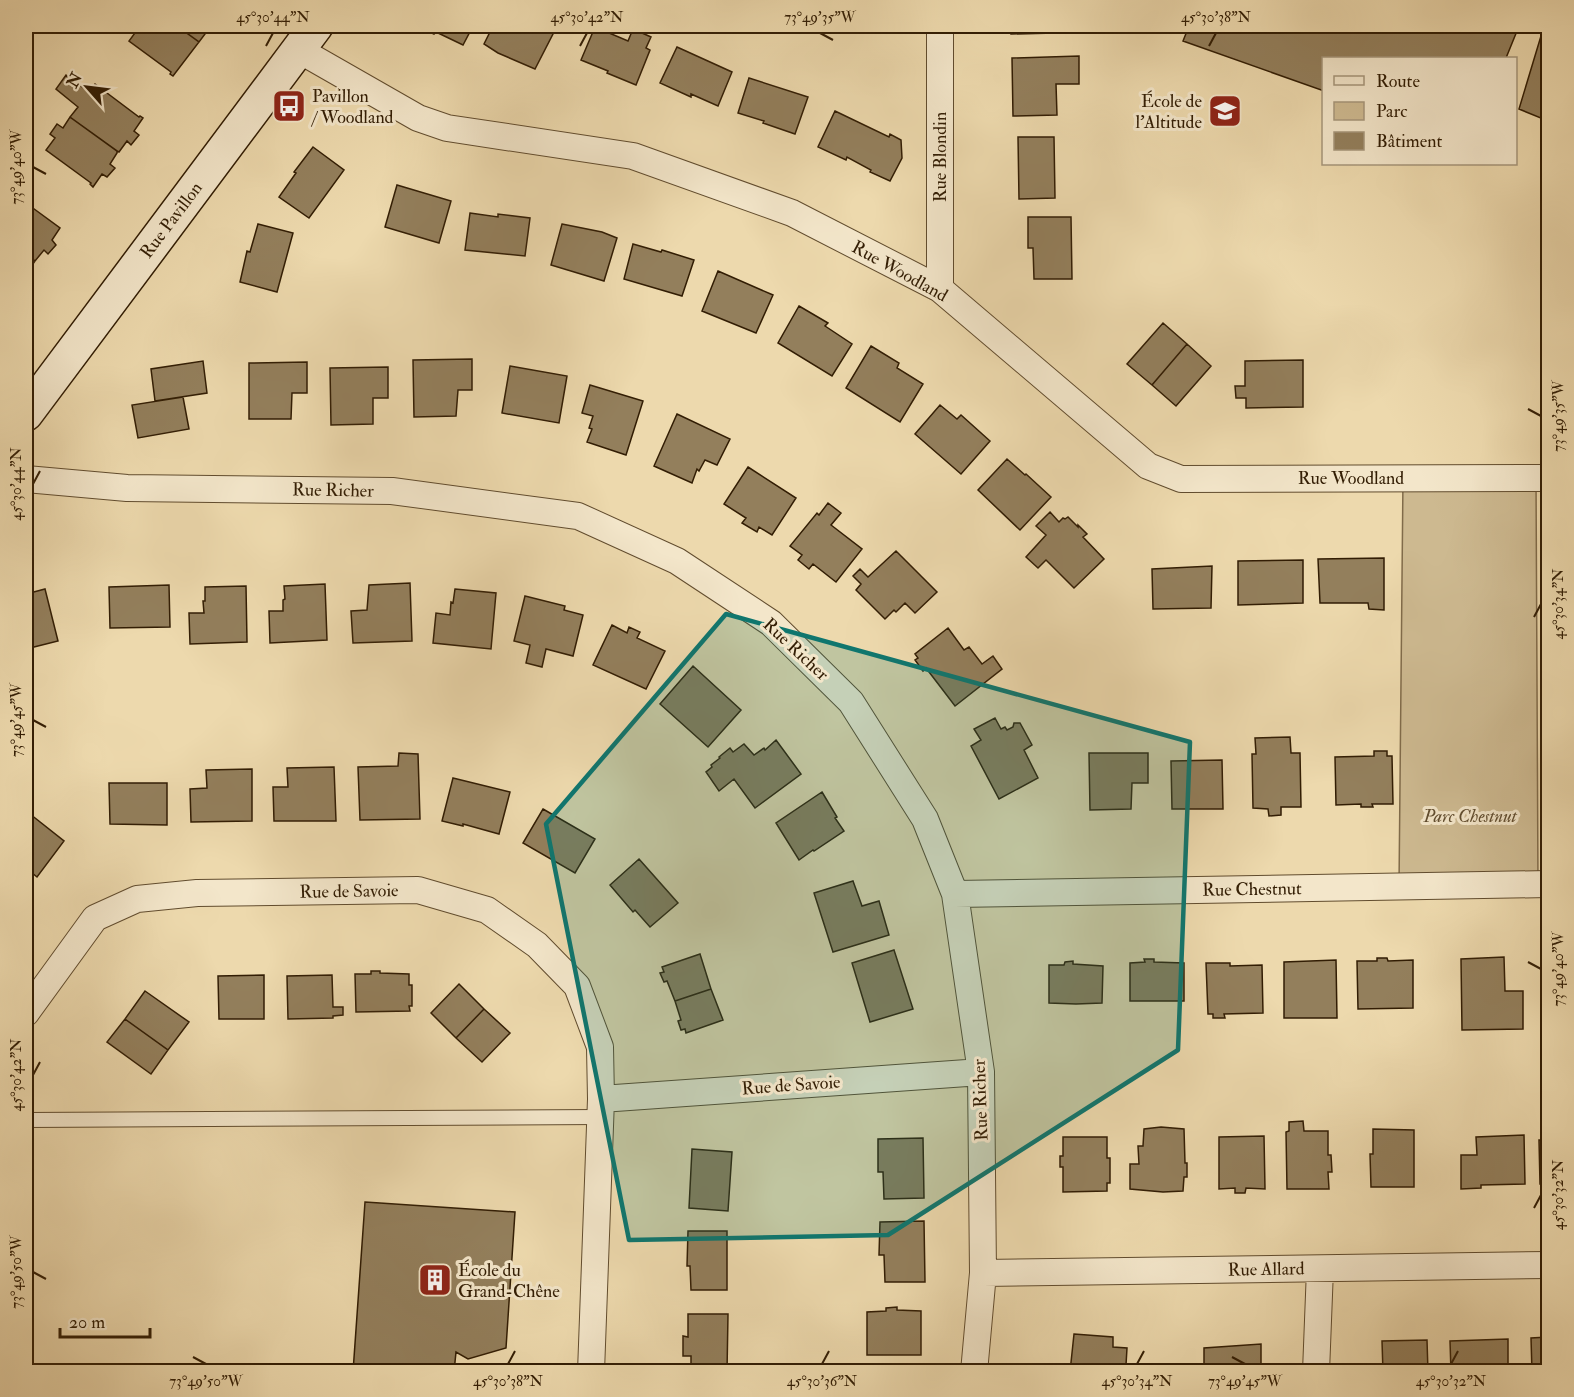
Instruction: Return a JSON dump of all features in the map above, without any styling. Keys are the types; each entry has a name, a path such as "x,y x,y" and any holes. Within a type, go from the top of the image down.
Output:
{"street":[{"name":"Rue Blondin","path":"939,289 940,26"},
{"name":"Rue Woodland","path":"308,38 418,117 447,128 633,156 792,213 939,289 1148,466 1181,478 1548,478"},
{"name":"Rue Pavillon","path":"26,414 308,38"},
{"name":"Rue Richer","path":"26,479 126,488 392,491 578,516 677,561 771,623 851,702 925,819 955,894 981,1072 983,1273 974,1371"},
{"name":"Rue Chestnut","path":"955,894 1548,884"},
{"name":"Rue de Savoie","path":"26,1014 95,918 136,899 197,893 418,890 487,910 537,945 577,986 600,1047 601,1108 591,1371"},
{"name":"Rue de Savoie","path":"601,1108 981,1072"},
{"name":"Rue Allard","path":"983,1273 1548,1265"},
{"path":"1316,1371 1320,1269"}],"lane":[{"path":"26,1120 601,1108"}],"highlighted area":[{"path":"726,614 1190,742 1178,1050 888,1235 629,1240 546,824"}],"green space":[{"name":"Parc Chestnut","path":"1403,478 1536,478 1538,885 1399,887"}],"building":[{"path":"140,26 177,26 199,42 173,76 171,72 129,41"},
{"path":"177,26 211,26 199,42"},
{"path":"417,26 473,26 463,45"},
{"path":"493,26 547,26 555,30 535,69 498,53 484,44"},
{"path":"1011,26 1055,26 1055,33 1011,34"},
{"path":"1189,26 1519,26 1506,57 1322,57 1322,90 1183,41"},
{"path":"1189,26 1519,26 1506,57 1322,57 1322,90 1183,41"},
{"path":"1544,26 1548,26 1548,121 1519,109"},
{"path":"1544,26 1548,26 1548,121 1519,109"},
{"path":"595,27 628,41 633,29 651,37 646,48 650,50 636,85 581,60"},
{"path":"677,47 732,72 718,106 660,83"},
{"path":"1079,56 1079,84 1056,84 1057,115 1013,116 1012,58"},
{"path":"66,75 89,92 95,84 143,118 134,131 139,135 131,145 127,141 119,152 70,117 78,107 56,89"},
{"path":"749,78 808,97 795,134 738,113"},
{"path":"835,111 889,137 890,134 901,140 902,158 890,181 870,172 871,170 847,157 846,160 818,147"},
{"path":"70,117 117,151 110,164 115,168 107,177 102,174 93,187 91,183 46,150 55,138 50,134 57,124 63,128"},
{"path":"1018,137 1054,137 1055,198 1019,199"},
{"path":"313,147 344,170 309,218 279,197"},
{"path":"397,185 451,201 439,243 385,227"},
{"path":"26,203 60,228 52,240 56,245 48,254 44,250 35,261 26,254"},
{"path":"470,213 530,218 525,256 465,250"},
{"path":"1028,217 1071,217 1072,279 1034,279 1033,248 1028,248"},
{"path":"258,224 293,233 277,292 240,282 247,251 250,252"},
{"path":"562,224 602,232 617,238 604,281 551,265"},
{"path":"633,244 694,260 682,296 624,279"},
{"path":"26,254 35,261 27,273 32,276 26,285"},
{"path":"718,271 773,295 756,333 702,311"},
{"path":"799,306 828,323 825,326 852,344 832,376 778,343"},
{"path":"1163,323 1187,344 1152,385 1127,364"},
{"path":"1187,344 1211,366 1176,406 1152,385"},
{"path":"871,346 899,363 897,368 923,384 900,422 846,388"},
{"path":"1546,358 1548,358 1548,405 1547,405"},
{"path":"472,359 472,390 458,390 456,416 414,417 413,360"},
{"path":"1303,360 1303,407 1246,408 1246,398 1236,398 1235,386 1245,386 1245,361"},
{"path":"203,361 207,393 155,401 151,369"},
{"path":"307,362 307,393 292,393 291,419 249,419 249,363"},
{"path":"510,366 567,376 559,423 502,413"},
{"path":"388,367 388,398 373,398 373,424 331,425 330,368"},
{"path":"590,385 643,401 626,455 587,442 592,429 589,428 593,416 582,413"},
{"path":"183,397 189,429 138,438 132,405"},
{"path":"940,405 957,419 961,415 990,441 961,474 915,434"},
{"path":"677,414 730,439 717,465 705,460 699,471 697,469 692,483 654,466"},
{"path":"1007,459 1051,497 1020,530 978,490"},
{"path":"748,467 796,498 772,535 759,527 757,532 742,523 746,518 724,504"},
{"path":"828,503 841,513 831,525 862,549 836,582 813,564 809,569 798,560 802,555 790,546"},
{"path":"1050,512 1059,522 1068,517 1078,527 1078,525 1087,534 1083,537 1104,559 1074,588 1046,560 1038,568 1026,557 1046,535 1036,526"},
{"path":"896,551 937,592 915,613 905,603 885,619 856,590 861,584 853,576 860,569 868,577"},
{"path":"1384,558 1384,610 1369,609 1368,603 1320,603 1318,559"},
{"path":"1303,560 1303,603 1238,605 1238,561"},
{"path":"1212,566 1211,608 1153,609 1152,569"},
{"path":"410,583 412,641 353,643 351,611 367,610 369,585"},
{"path":"325,584 327,640 270,643 269,611 283,611 284,586"},
{"path":"169,585 170,627 110,628 109,587"},
{"path":"246,586 247,642 190,644 189,613 204,613 205,587"},
{"path":"45,589 58,641 26,649 26,594"},
{"path":"455,589 496,593 491,649 433,643 436,613 450,615"},
{"path":"525,596 565,606 564,610 583,615 573,656 546,649 542,667 526,663 530,645 514,641"},
{"path":"612,625 627,633 629,627 640,632 637,638 665,651 646,689 593,665"},
{"path":"948,628 964,650 969,647 982,664 993,656 1002,669 955,706 926,668 923,671 915,660 918,658 915,654"},
{"path":"693,666 741,710 708,747 660,704"},
{"path":"995,718 1001,729 1005,727 1007,730 1013,727 1014,723 1020,723 1032,745 1024,750 1038,778 999,799 971,746 981,740 974,729"},
{"path":"1290,737 1291,753 1300,753 1301,807 1281,807 1281,815 1269,816 1268,809 1253,808 1252,754 1256,754 1255,738"},
{"path":"776,740 801,774 755,808 734,779 719,791 706,772 730,748 733,752 744,744 754,755 764,748 765,750"},
{"path":"1374,751 1387,751 1387,756 1392,756 1393,804 1372,804 1373,807 1361,807 1361,804 1336,805 1335,757 1374,756"},
{"path":"399,753 418,754 420,819 360,820 358,767 398,766"},
{"path":"1089,753 1148,753 1148,783 1132,783 1131,809 1090,810"},
{"path":"1222,760 1223,809 1172,809 1171,761"},
{"path":"334,767 336,821 274,821 273,787 288,787 287,768"},
{"path":"252,769 252,821 191,822 190,789 207,788 206,770"},
{"path":"453,778 510,792 499,834 442,821"},
{"path":"109,783 167,783 167,825 110,824"},
{"path":"822,792 844,831 799,860 776,823"},
{"path":"543,809 595,839 575,873 523,843"},
{"path":"30,814 64,841 37,877 26,868 26,820"},
{"path":"639,859 678,903 650,927 635,910 633,912 610,885"},
{"path":"853,881 862,906 879,901 889,935 833,952 814,893"},
{"path":"894,950 913,1009 870,1022 852,963"},
{"path":"700,954 711,989 675,1001 667,981 664,982 660,973 664,972 662,967"},
{"path":"1504,957 1505,991 1523,991 1523,1029 1462,1030 1461,959"},
{"path":"1377,958 1387,958 1388,961 1413,960 1413,1008 1358,1009 1357,961 1377,961"},
{"path":"1545,958 1548,958 1548,1006 1546,1006"},
{"path":"1144,959 1154,959 1154,962 1184,963 1184,1001 1130,1001 1130,963 1145,962"},
{"path":"1336,960 1337,1018 1284,1018 1284,962"},
{"path":"1073,961 1073,964 1103,966 1102,1003 1049,1003 1049,965 1064,965 1065,962"},
{"path":"1206,963 1230,963 1230,966 1262,965 1263,1013 1224,1014 1225,1018 1213,1018 1213,1014 1208,1014"},
{"path":"371,971 409,974 409,985 412,985 410,1011 356,1012 355,974 371,974"},
{"path":"264,975 264,1019 219,1019 218,976"},
{"path":"332,975 333,1007 343,1007 343,1015 333,1016 333,1018 288,1019 287,976"},
{"path":"459,984 484,1009 456,1038 431,1013"},
{"path":"711,989 723,1020 686,1033 685,1029 681,1030 678,1021 681,1020 675,1001"},
{"path":"145,991 189,1022 168,1050 125,1019"},
{"path":"484,1009 510,1033 482,1062 456,1038"},
{"path":"125,1019 168,1050 151,1074 107,1042"},
{"path":"1303,1121 1304,1131 1328,1131 1328,1155 1331,1155 1332,1172 1328,1172 1329,1189 1287,1189 1286,1132 1289,1131 1289,1122"},
{"path":"1161,1127 1184,1129 1187,1177 1184,1177 1183,1191 1130,1189 1130,1164 1139,1164 1138,1146 1143,1146 1144,1129"},
{"path":"1373,1129 1414,1130 1414,1187 1371,1187 1370,1154 1373,1154"},
{"path":"1524,1135 1525,1184 1481,1185 1481,1188 1461,1189 1461,1155 1477,1155 1476,1137"},
{"path":"1264,1136 1265,1189 1246,1188 1245,1193 1235,1193 1235,1188 1219,1189 1219,1137"},
{"path":"1063,1137 1107,1137 1110,1183 1107,1183 1107,1191 1063,1192 1063,1167 1060,1167 1060,1156 1063,1156"},
{"path":"923,1138 924,1198 884,1199 883,1172 878,1172 878,1139"},
{"path":"1539,1140 1548,1140 1548,1184 1540,1184"},
{"path":"692,1149 732,1152 728,1211 689,1208"},
{"name":"École du Grand-Chêne","path":"365,1202 515,1212 506,1348 468,1359 456,1352 454,1372 353,1372"},
{"path":"924,1221 925,1282 885,1282 884,1255 879,1255 880,1222"},
{"path":"688,1231 727,1231 727,1290 691,1290 690,1266 687,1266"},
{"path":"897,1307 897,1310 921,1311 921,1355 867,1355 867,1312 886,1311 886,1308"},
{"path":"688,1314 728,1314 727,1372 691,1372 691,1356 683,1356 683,1336 688,1337"},
{"path":"1074,1334 1113,1337 1113,1347 1127,1348 1126,1365 1116,1364 1115,1372 1070,1372"},
{"path":"1548,1337 1548,1372 1532,1372 1531,1338"},
{"path":"1508,1339 1508,1372 1451,1372 1450,1341"},
{"path":"1427,1340 1428,1372 1383,1372 1382,1341"},
{"path":"1261,1344 1261,1372 1204,1372 1204,1348"}],"place":[{"name":"Pavillon / Woodland","path":"289,106"},
{"name":"École de l'Altitude","path":"1225,111"},
{"name":"École du Grand-Chêne","path":"435,1280"}]}
